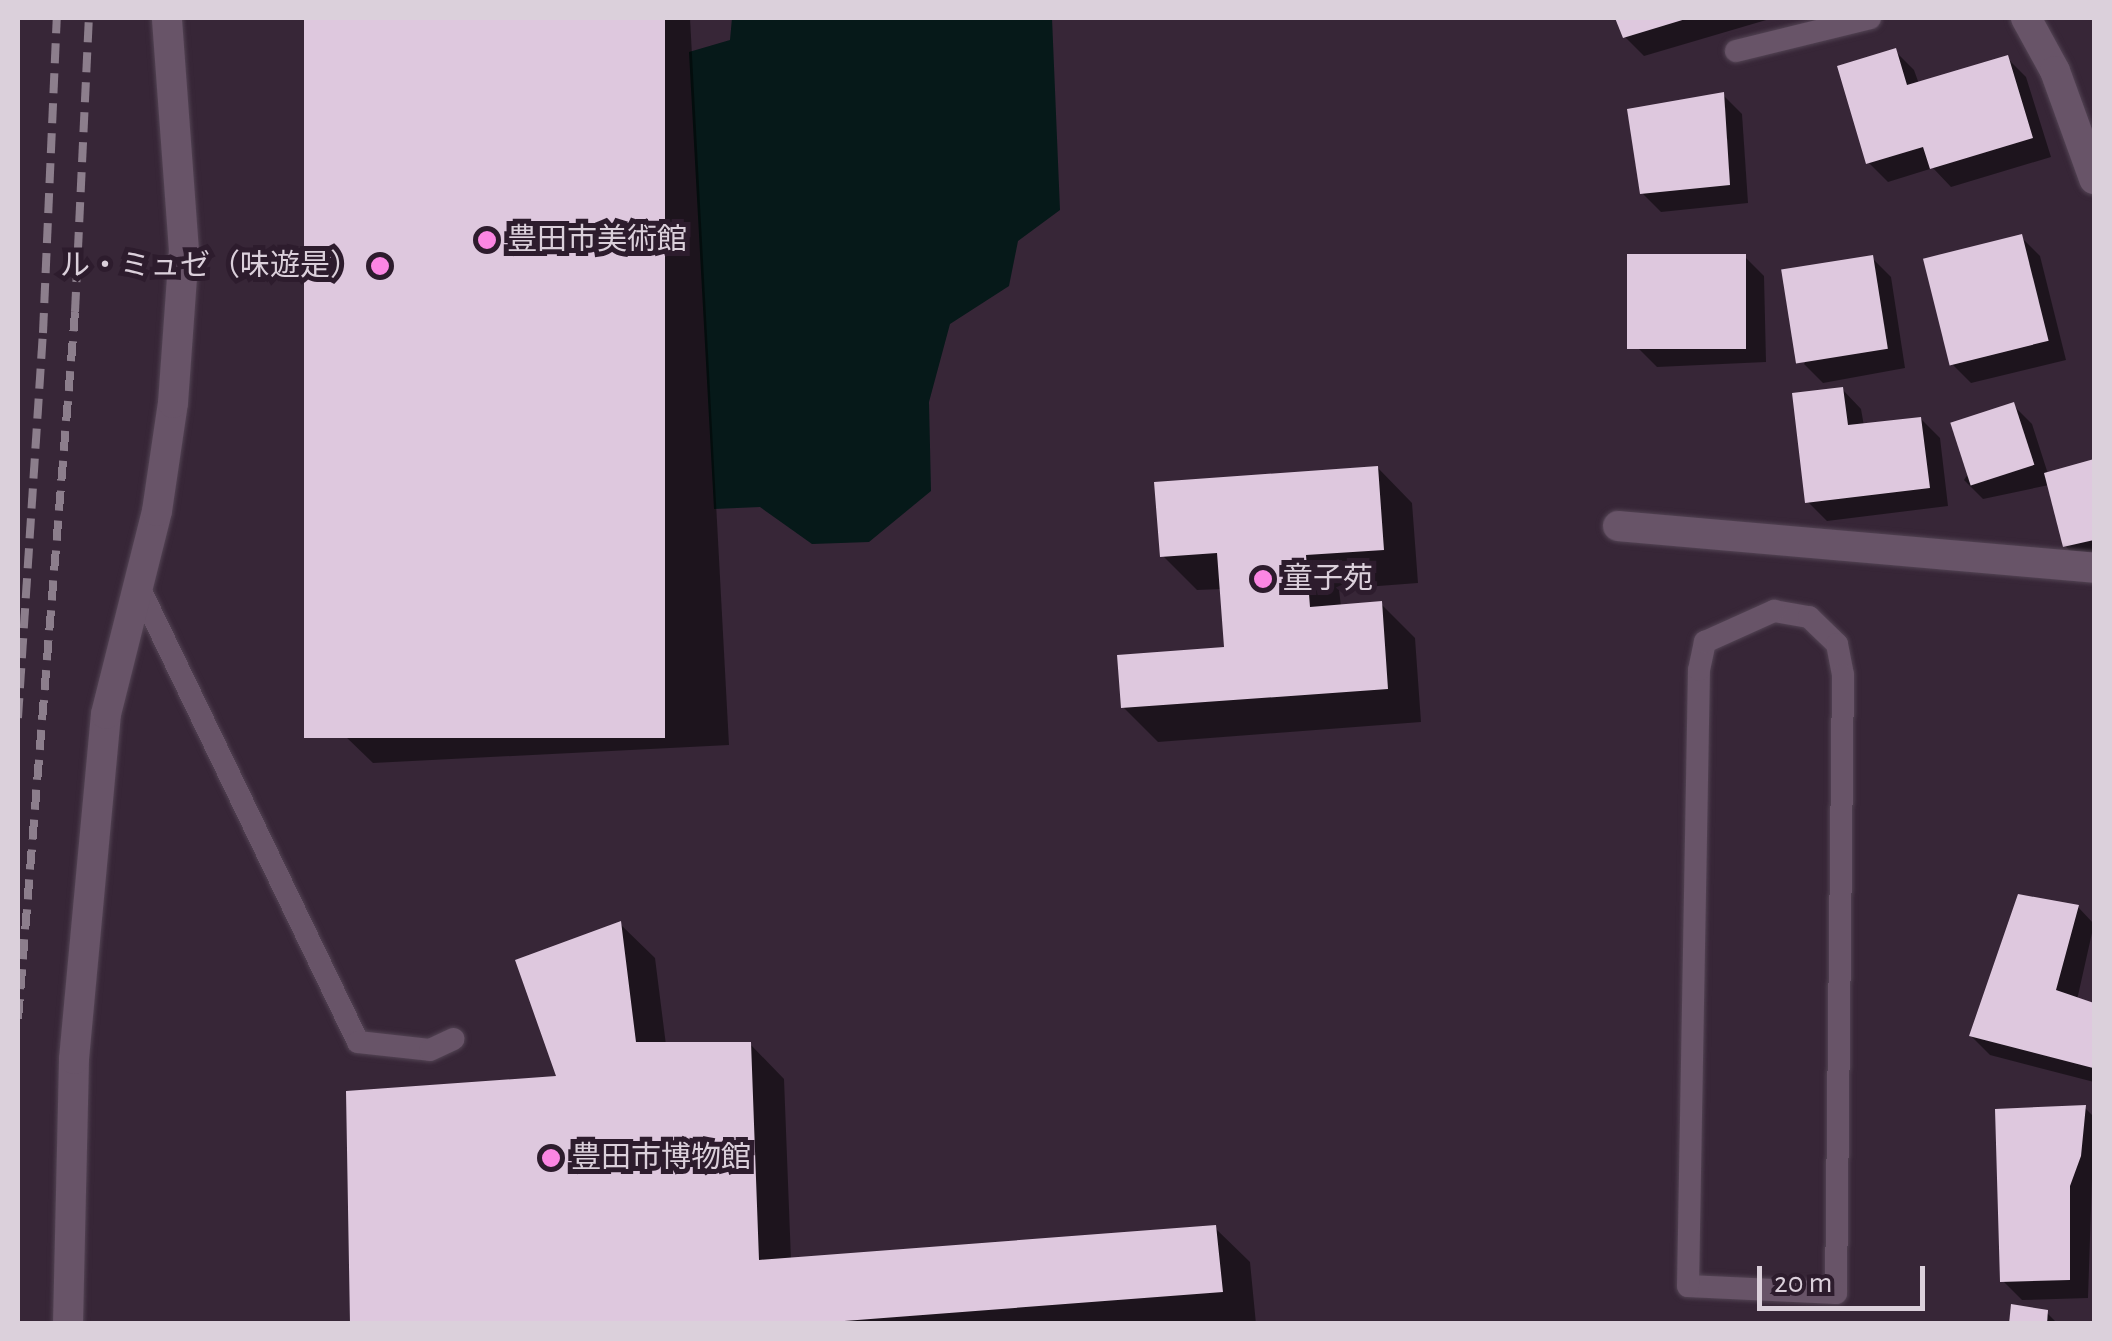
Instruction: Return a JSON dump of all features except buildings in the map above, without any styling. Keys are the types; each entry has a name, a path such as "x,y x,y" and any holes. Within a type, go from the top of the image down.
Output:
{"street":[{"path":"68,1324 74,1059 106,714 158,511 173,403 184,251 167,18"},
{"path":"2026,18 2055,71 2094,179"},
{"path":"1618,526 2094,568"}],"lane":[{"path":"1736,51 1870,18"},
{"path":"138,585 358,1042 430,1050 454,1039"},
{"path":"1774,611 1809,617 1836,644 1843,674 1836,1292 1688,1286 1699,670 1705,642 1774,611"}],"shaded area":[{"path":"732,18 1052,18 1060,210 1018,241 1009,286 950,324 929,402 931,491 869,542 812,544 760,507 714,509 689,52 730,40"}],"railway":[{"path":"18,718 43,333 57,18"},
{"path":"18,1019 75,312 89,18"}],"place":[{"name":"豊田市美術館","path":"487,240"},
{"name":"ル・ミュゼ（味遊是）","path":"380,266"},
{"name":"童子苑","path":"1263,579"},
{"name":"豊田市博物館","path":"551,1158"}]}
